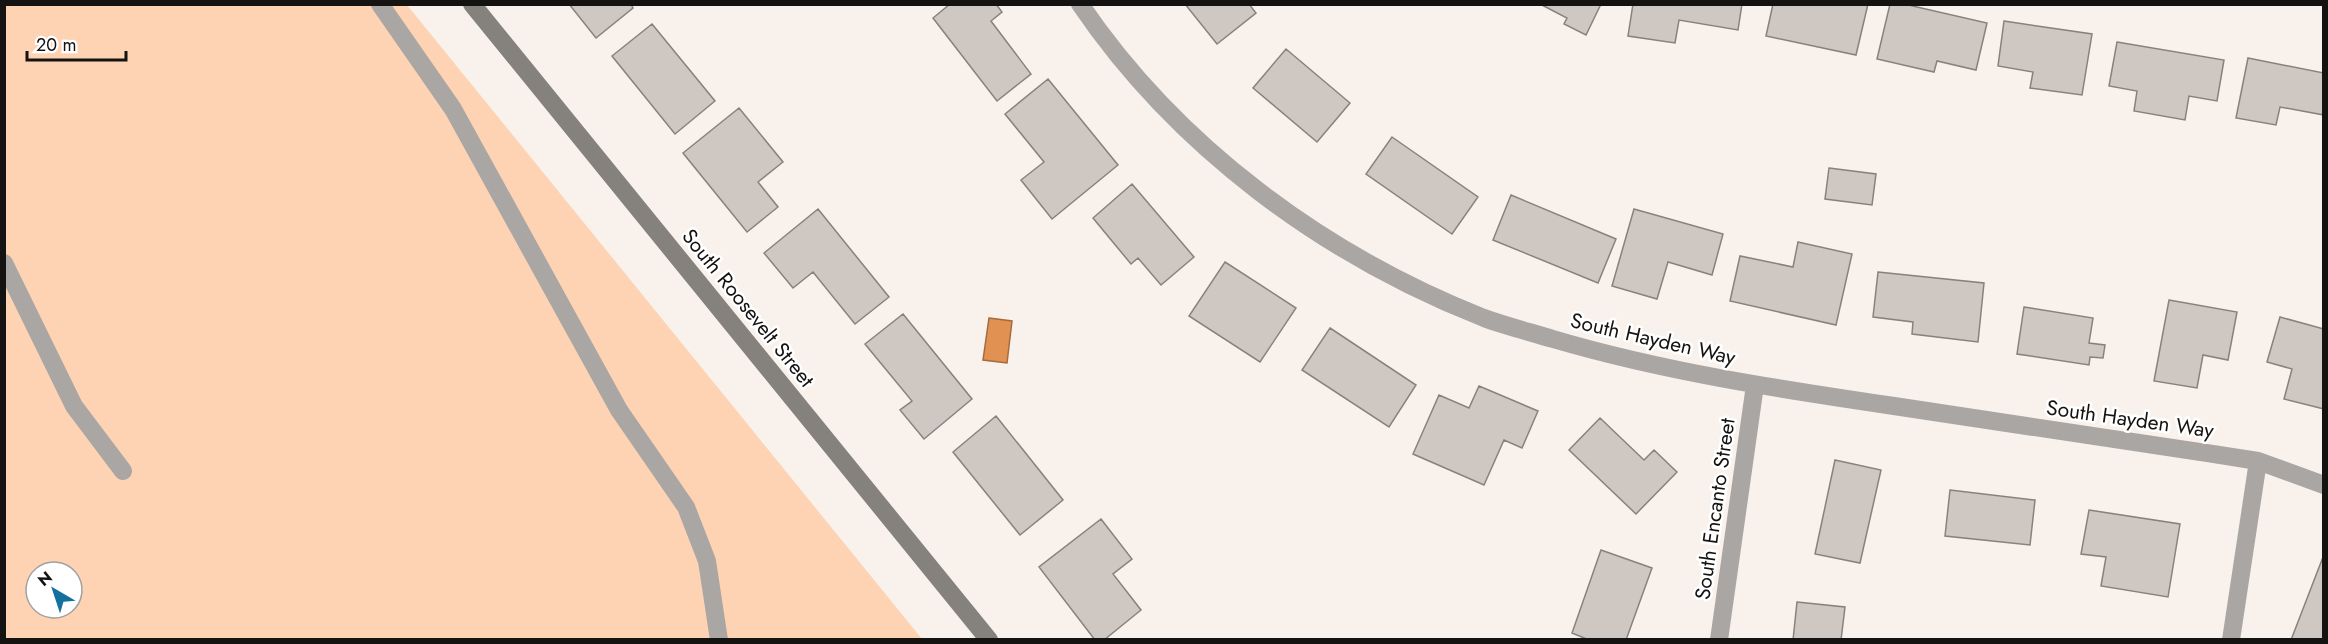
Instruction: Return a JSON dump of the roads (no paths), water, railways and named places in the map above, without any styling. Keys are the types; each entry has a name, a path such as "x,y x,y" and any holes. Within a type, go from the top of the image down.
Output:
{"street":[{"path":"380,4 453,109 619,410 686,507 707,561 719,639"},
{"name":"South Roosevelt Street","path":"472,4 989,639"},
{"name":"South Hayden Way","path":"1080,4 1099,32 1187,132 1268,199 1377,270 1486,319 1609,355 1755,386 2258,460 2324,485"},
{"path":"4,263 74,406 123,471"},
{"name":"South Encanto Street","path":"1719,639 1755,386"},
{"path":"2231,639 2258,460"}]}
